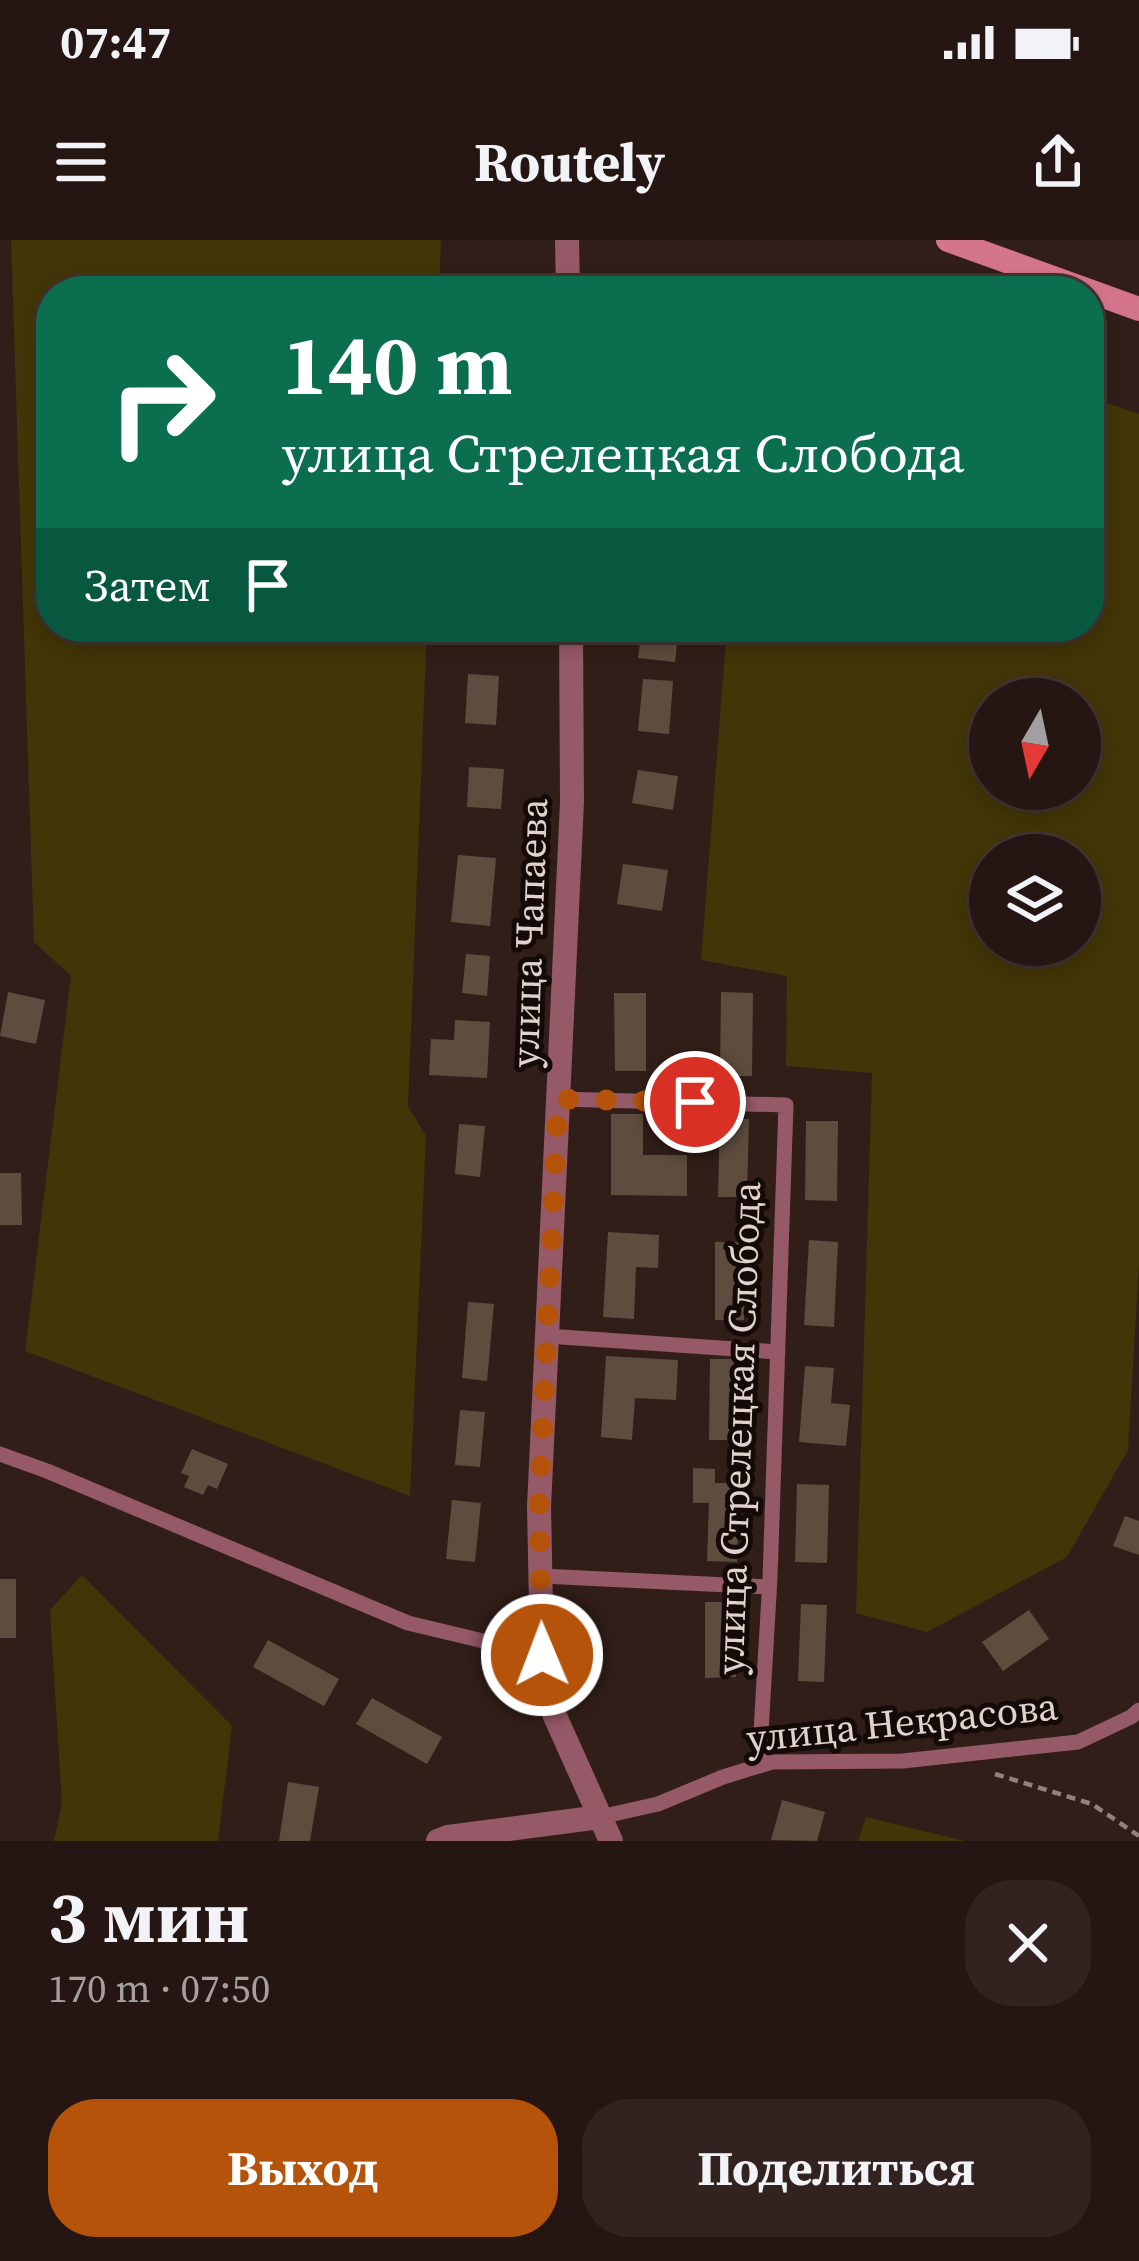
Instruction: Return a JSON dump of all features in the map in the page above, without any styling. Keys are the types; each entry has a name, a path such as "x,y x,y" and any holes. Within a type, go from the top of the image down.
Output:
{"main road":[{"path":"948,240 1048,276"},
{"path":"1104,296 1139,309"}],"street":[{"path":"567,240 568,276"},
{"name":"улица Чапаева","path":"571,642 572,802 539,1507 542,1655 554,1714 598,1813"},
{"path":"438,1841 598,1813 611,1841"}],"lane":[{"name":"улица Стрелецкая Слобода","path":"558,1099 786,1105 760,1766"},
{"path":"547,1336 778,1352"},
{"path":"0,1454 408,1623 542,1655"},
{"path":"541,1576 769,1586"},
{"name":"улица Некрасова","path":"598,1813 658,1804 772,1762 903,1761 1078,1742 1139,1710"}],"path":[{"path":"974,1753 994,1774 1092,1804 1139,1836"}],"shaded area":[{"path":"11,240 441,240 440,276 36,276 36,642 426,642 408,1106 426,1136 410,1496 25,1351 71,976 34,942"},
{"path":"1104,402 1139,414 1139,1264 1128,1450 1067,1557 927,1632 856,1613 872,1073 786,1066 787,976 701,960 726,642 1104,642"},
{"path":"82,1575 232,1726 218,1841 54,1841 62,1803 50,1610"},
{"path":"866,1817 965,1841 858,1841"}],"building":[{"path":"640,642 677,642 675,662 638,658"},
{"path":"468,674 499,676 496,725 465,723"},
{"path":"643,679 673,681 669,734 638,731"},
{"path":"469,767 504,769 501,809 467,807"},
{"path":"638,770 678,776 673,810 632,803"},
{"path":"458,855 496,858 490,926 451,922"},
{"path":"623,864 668,870 662,911 617,904"},
{"path":"466,954 490,956 487,996 462,993"},
{"path":"8,992 45,1000 36,1044 0,1036"},
{"path":"721,992 753,993 752,1076 720,1076"},
{"path":"614,993 646,993 646,1071 615,1071"},
{"path":"455,1020 490,1022 487,1078 429,1075 431,1039 454,1040"},
{"path":"611,1114 643,1114 643,1155 687,1155 687,1196 611,1195"},
{"path":"720,1119 749,1119 747,1197 718,1197"},
{"path":"806,1121 838,1121 837,1201 805,1200"},
{"path":"459,1124 485,1126 480,1177 455,1174"},
{"path":"0,1173 21,1173 22,1225 0,1225"},
{"path":"608,1232 659,1235 658,1268 636,1267 634,1319 603,1317"},
{"path":"809,1240 838,1242 834,1327 804,1325"},
{"path":"715,1242 745,1242 744,1320 715,1320"},
{"path":"468,1302 494,1304 487,1381 462,1378"},
{"path":"606,1356 678,1360 676,1400 635,1398 632,1440 601,1437"},
{"path":"710,1359 743,1359 742,1440 709,1440"},
{"path":"805,1366 834,1368 831,1403 850,1405 846,1446 799,1442"},
{"path":"460,1410 485,1412 480,1467 455,1465"},
{"path":"192,1449 228,1464 217,1489 208,1485 203,1495 184,1487 189,1476 181,1473"},
{"path":"693,1468 715,1469 715,1483 740,1483 737,1562 707,1561 709,1503 693,1503"},
{"path":"797,1484 829,1485 827,1563 795,1562"},
{"path":"452,1500 481,1503 475,1562 446,1559"},
{"path":"1125,1516 1139,1521 1139,1555 1113,1546"},
{"path":"0,1579 16,1579 16,1638 0,1638"},
{"path":"705,1602 736,1602 736,1677 705,1678"},
{"path":"801,1604 827,1605 824,1682 798,1681"},
{"path":"1029,1610 1049,1639 1003,1671 982,1642"},
{"path":"268,1640 339,1679 324,1706 253,1667"},
{"path":"372,1698 442,1737 427,1764 356,1724"},
{"path":"288,1782 319,1787 310,1841 279,1841"},
{"path":"782,1800 825,1812 817,1841 771,1840"}],"route":[{"path":"542,1655 539,1507 558,1099 695,1102"}]}
